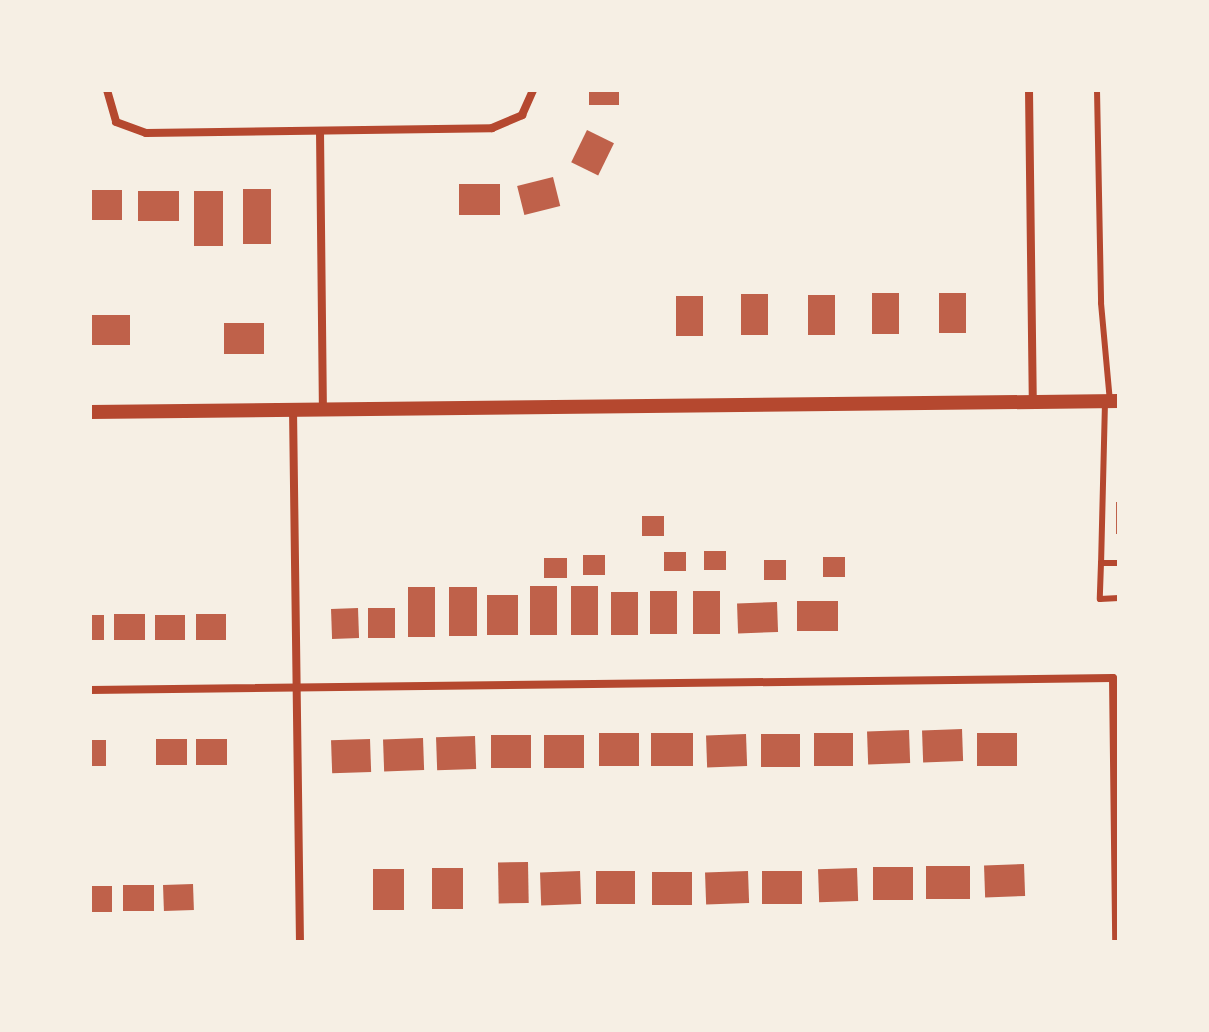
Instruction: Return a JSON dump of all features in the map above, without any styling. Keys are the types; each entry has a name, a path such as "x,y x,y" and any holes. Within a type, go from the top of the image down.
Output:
{"street":[{"path":"107,90 111,115 135,133 507,125 522,115 533,90"},
{"path":"1029,90 1033,401"},
{"path":"320,131 323,409"},
{"path":"90,412 1112,401"},
{"path":"293,409 300,942"},
{"path":"90,690 1113,678 1116,942"}],"lane":[{"path":"1097,90 1101,303 1112,401 1100,599 1119,598"},
{"path":"1101,563 1119,563"}],"building":[{"path":"589,90 619,90 619,105 589,105"},
{"path":"587,130 614,143 598,176 571,162"},
{"path":"553,177 560,206 524,215 517,186"},
{"path":"459,184 500,184 500,215 459,215"},
{"path":"243,189 271,189 271,244 243,244"},
{"path":"90,190 122,190 122,220 90,220"},
{"path":"138,191 179,191 179,221 138,221"},
{"path":"194,191 223,191 223,246 194,246"},
{"path":"872,293 899,293 899,334 872,334"},
{"path":"939,293 966,293 966,333 939,333"},
{"path":"741,294 768,294 768,335 741,335"},
{"path":"808,295 835,295 835,335 808,335"},
{"path":"676,296 703,296 703,336 676,336"},
{"path":"90,315 130,315 130,345 90,345"},
{"path":"224,323 264,323 264,354 224,354"},
{"path":"1116,502 1119,502 1119,534 1116,534"},
{"path":"642,516 664,516 664,536 642,536"},
{"path":"704,551 726,551 726,570 704,570"},
{"path":"664,552 686,552 686,571 664,571"},
{"path":"583,555 605,555 605,575 583,575"},
{"path":"823,557 845,557 845,577 823,577"},
{"path":"544,558 567,558 567,578 544,578"},
{"path":"764,560 786,560 786,580 764,580"},
{"path":"530,586 557,586 557,635 530,635"},
{"path":"571,586 598,586 598,635 571,635"},
{"path":"408,587 435,587 435,637 408,637"},
{"path":"449,587 477,587 477,636 449,636"},
{"path":"650,591 677,591 677,634 650,634"},
{"path":"693,591 720,591 720,634 693,634"},
{"path":"611,592 638,592 638,635 611,635"},
{"path":"487,595 518,595 518,635 487,635"},
{"path":"797,601 838,601 838,631 797,631"},
{"path":"777,602 778,632 738,633 737,603"},
{"path":"358,608 359,638 332,639 331,609"},
{"path":"368,608 395,608 395,638 368,638"},
{"path":"114,614 145,614 145,640 114,640"},
{"path":"196,614 226,614 226,640 196,640"},
{"path":"90,615 104,615 104,640 90,640"},
{"path":"155,615 185,615 185,640 155,640"},
{"path":"962,729 963,761 923,762 922,730"},
{"path":"909,730 910,763 868,764 867,731"},
{"path":"599,733 639,733 639,766 599,766"},
{"path":"651,733 693,733 693,766 651,766"},
{"path":"814,733 853,733 853,766 814,766"},
{"path":"977,733 1017,733 1017,766 977,766"},
{"path":"746,734 747,766 707,767 706,735"},
{"path":"761,734 800,734 800,767 761,767"},
{"path":"491,735 531,735 531,768 491,768"},
{"path":"544,735 584,735 584,768 544,768"},
{"path":"475,736 476,769 437,770 436,737"},
{"path":"423,738 424,770 384,771 383,739"},
{"path":"156,739 187,739 187,765 156,765"},
{"path":"196,739 227,739 227,765 196,765"},
{"path":"370,739 371,772 332,773 331,740"},
{"path":"90,740 106,740 106,766 90,766"},
{"path":"528,862 529,903 499,904 498,863"},
{"path":"1024,864 1025,896 985,897 984,865"},
{"path":"926,866 970,866 970,899 926,899"},
{"path":"873,867 913,867 913,900 873,900"},
{"path":"432,868 463,868 463,909 432,909"},
{"path":"857,868 858,901 819,902 818,869"},
{"path":"373,869 404,869 404,910 373,910"},
{"path":"580,871 581,904 541,905 540,872"},
{"path":"596,871 635,871 635,904 596,904"},
{"path":"748,871 749,903 706,904 705,873"},
{"path":"762,871 802,871 802,904 762,904"},
{"path":"652,872 692,872 692,905 652,905"},
{"path":"193,884 194,910 164,911 163,885"},
{"path":"123,885 154,885 154,911 123,911"},
{"path":"90,886 112,886 112,912 90,912"}]}
